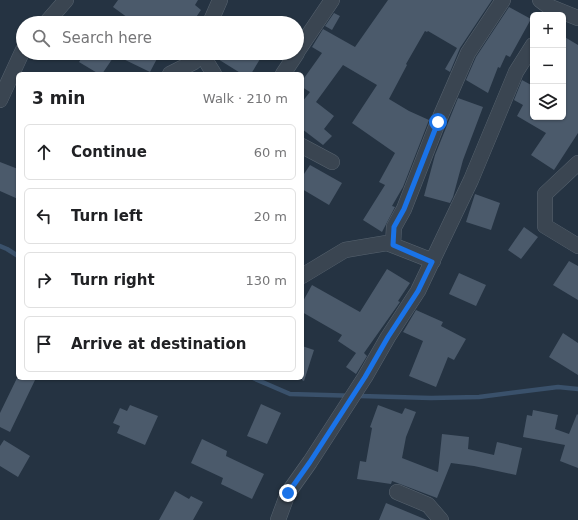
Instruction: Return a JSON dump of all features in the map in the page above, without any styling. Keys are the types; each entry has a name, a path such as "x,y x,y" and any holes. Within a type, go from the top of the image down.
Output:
{"street":[{"path":"52,16 66,0"},
{"path":"213,16 220,0"},
{"path":"304,42 332,0"},
{"path":"393,245 394,227 404,209 438,122 468,53 503,0"},
{"path":"545,7 578,18"},
{"path":"278,520 288,493 365,377 388,337 418,291 471,180 516,72 531,48"},
{"path":"0,100 18,60"},
{"path":"174,72 194,62 195,60"},
{"path":"206,60 213,72"},
{"path":"283,72 292,60"},
{"path":"304,147 332,162"},
{"path":"578,163 545,194 545,226 578,246"},
{"path":"304,275 346,250 387,243 432,262"},
{"path":"397,492 428,505 441,520"}],"building":[{"path":"118,0 198,0 195,5 201,10 197,16 125,16 113,7"},
{"path":"388,0 492,0 460,48 450,72 445,69 457,48 428,31 425,31 406,64 407,65 389,99 409,111 429,120 403,187 392,206 395,207 382,232 363,220 385,185 379,182 395,153 352,123 377,85 343,65 316,102 334,116 324,129 332,136 323,145 304,131 304,100 310,92 304,88 304,78 322,53 312,47 323,29 355,47"},
{"path":"509,7 530,18 510,57 506,55 500,68 498,67 488,93 466,80 476,57"},
{"path":"334,13 340,16 332,30 325,26"},
{"path":"566,38 578,45 578,133 554,170 531,155 546,133 517,116 523,105 514,100 522,80 530,84 530,120 566,120"},
{"path":"80,60 112,60 103,72 96,72 79,62"},
{"path":"125,60 156,60 150,72"},
{"path":"219,60 259,60 252,72 239,72"},
{"path":"458,98 483,107 463,160 450,203 424,196 435,155"},
{"path":"0,162 16,168 16,198 0,191"},
{"path":"310,165 342,183 329,205 304,190 304,174"},
{"path":"475,194 500,203 491,230 466,222"},
{"path":"524,227 538,237 521,259 508,250"},
{"path":"569,261 578,266 578,300 553,285"},
{"path":"387,269 410,283 398,301 400,302 364,353 367,356 356,374 346,367 356,353 338,341 342,335 304,313 304,299 312,285 360,312"},
{"path":"459,273 486,285 476,306 449,294"},
{"path":"416,310 443,322 441,326 466,339 454,360 448,357 436,387 409,376 423,341 403,332"},
{"path":"563,333 578,343 578,375 549,357"},
{"path":"304,347 314,350 304,381 302,380 304,380"},
{"path":"16,380 35,380 10,432 0,427 0,413"},
{"path":"261,404 281,413 267,444 247,436"},
{"path":"130,405 158,416 145,445 117,433 120,426 113,423 120,408 127,411"},
{"path":"378,405 402,414 405,408 416,412 406,437 402,458 438,472 442,434 469,437 468,449 494,455 497,442 522,448 516,475 474,466 451,463 437,498 392,481 391,484 357,479 360,461 366,462 372,428 370,427"},
{"path":"533,410 558,415 555,429 569,434 577,414 578,415 578,468 560,461 565,445 523,437 527,415 532,416"},
{"path":"202,439 227,451 226,456 264,474 252,499 221,484 223,478 191,463"},
{"path":"4,440 30,456 18,477 0,466 0,446"},
{"path":"175,491 189,499 191,496 203,502 193,520 159,520"},
{"path":"386,503 427,520 379,520"}],"waterway":[{"path":"0,246 16,255"},
{"path":"258,380 290,394 431,398 479,397 558,387 578,389"}],"route":[{"path":"288,493 365,377 388,337 418,291 432,262 393,245 394,227 404,209 438,122"}]}
